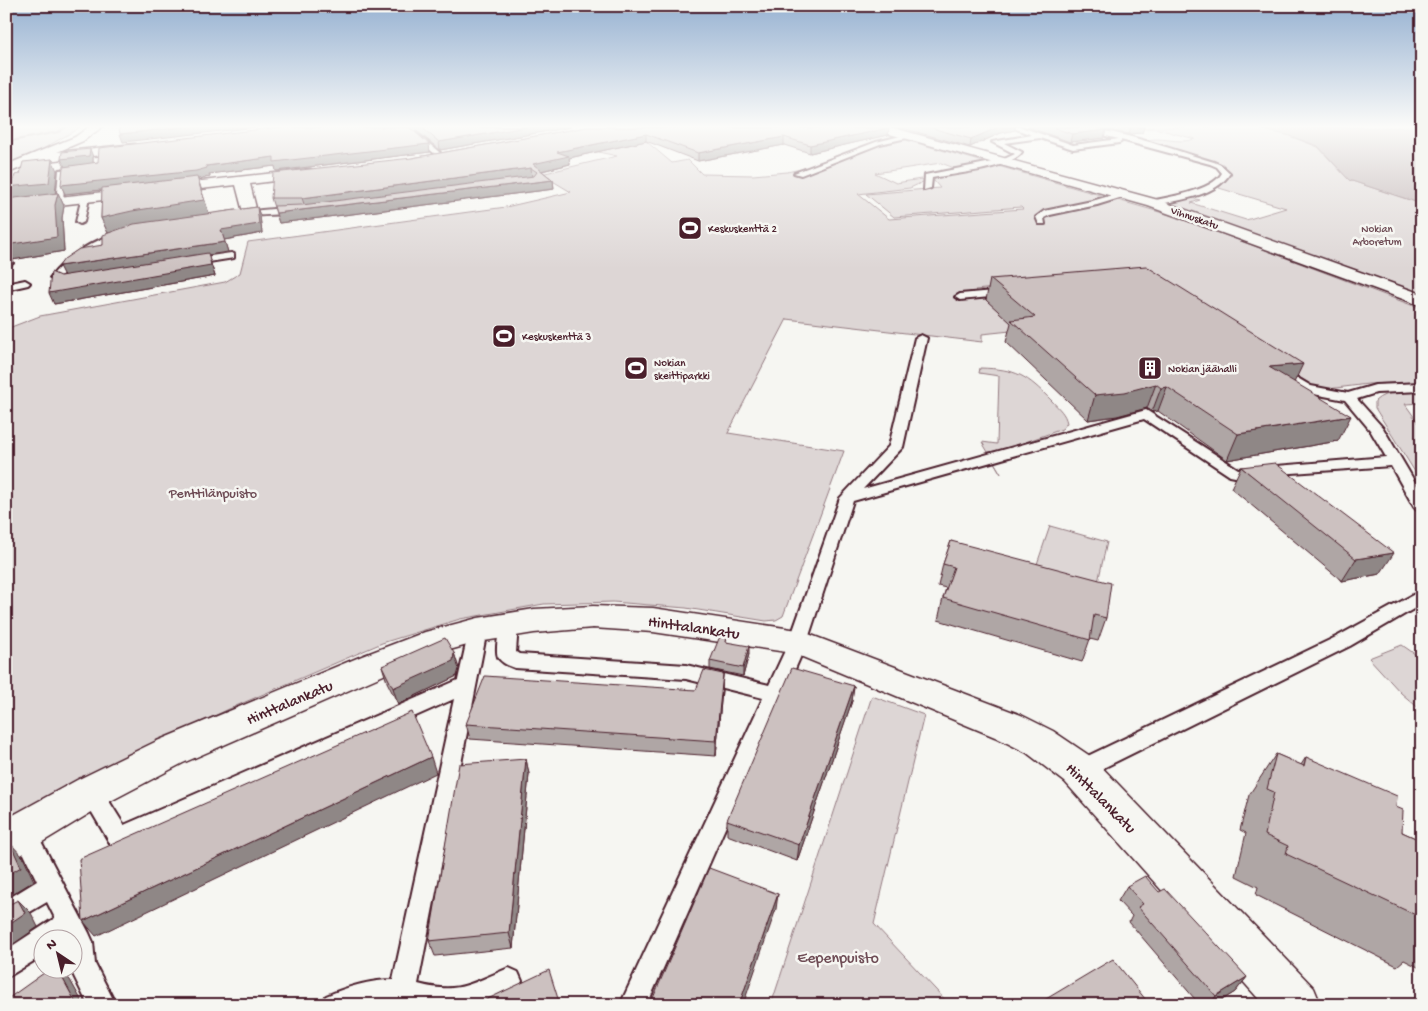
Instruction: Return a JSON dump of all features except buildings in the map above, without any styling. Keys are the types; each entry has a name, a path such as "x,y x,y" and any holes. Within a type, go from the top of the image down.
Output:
{"street":[{"path":"6,207 294,174"},
{"name":"Vihnuskatu","path":"1049,174 1154,203 1422,300"},
{"path":"242,180 250,212"},
{"name":"Hinttalankatu","path":"15,836 91,792 170,752 374,665 437,641 534,621 592,617 652,620 798,642 1008,726 1040,742 1079,770 1298,1005"}],"lane":[{"path":"59,201 62,174"},
{"path":"927,188 928,177 942,174"},
{"path":"1154,203 1206,189 1222,181 1225,174"},
{"path":"1042,222 1040,217 1047,213 1094,203 1123,194"},
{"path":"80,222 85,198"},
{"path":"226,217 250,212 305,211"},
{"path":"74,280 65,282 55,278 64,266 93,246 112,237 130,232"},
{"path":"180,264 231,256"},
{"path":"6,287 25,283"},
{"path":"960,297 1018,292"},
{"path":"633,1005 798,642 847,498 896,447 921,338"},
{"path":"1274,368 1307,389 1350,398 1375,388 1422,387"},
{"path":"1350,398 1376,428 1422,507"},
{"path":"847,498 1146,414 1235,473 1395,461"},
{"path":"1079,770 1344,641 1422,596"},
{"path":"493,628 506,655 515,661 686,672 774,694"},
{"path":"403,993 466,685 493,628"},
{"path":"91,792 119,838 466,685"},
{"path":"15,836 51,886 70,922 80,942 82,967 103,1005"},
{"path":"6,914 51,886"},
{"path":"61,928 70,922"},
{"path":"6,965 32,948"},
{"path":"335,1005 374,993 403,993 439,1003 465,1001 509,981"}],"green space":[{"name":"Penttilänpuisto","path":"541,174 877,174 896,183 921,179 925,181 910,188 858,194 889,219 1023,209 1021,207 894,217 866,194 940,188 934,181 935,176 946,174 1027,174 1177,217 1422,309 1422,382 1368,384 1328,389 1315,387 1135,274 975,290 1020,330 982,334 982,342 787,319 728,433 844,451 783,616 776,620 766,621 686,608 613,602 544,604 460,619 382,643 229,709 111,764 6,824 6,329 40,316 225,282 240,273 248,242 506,207 571,192"},
{"name":"Nokian Arboretum","path":"1231,174 1344,174 1349,180 1422,204 1422,295 1170,204 1170,202 1181,198 1196,199 1200,200 1191,203 1246,220 1286,208 1219,188"},
{"path":"980,368 1012,372 1028,379 1059,409 1065,416 1067,423 1062,429 1003,450 988,452 1001,474 982,442 997,444 999,376 979,373"},
{"path":"1422,391 1422,403 1405,404 1422,428 1422,483 1375,408 1375,401 1391,393"},
{"path":"1050,526 1107,542 1098,582 1037,564"},
{"path":"1402,645 1422,659 1422,711 1401,693 1369,658"},
{"name":"Eepenpuisto","path":"872,696 924,715 874,924 950,1005 771,1005"}],"shaded area":[{"path":"1344,174 1422,174 1422,204 1349,180"}],"place":[{"name":"Keskuskenttä 2","path":"690,228"},
{"name":"Keskuskenttä 3","path":"504,336"},
{"name":"Nokian skeittiparkki","path":"636,368"},
{"name":"Nokian jäähalli","path":"1150,368"}]}
